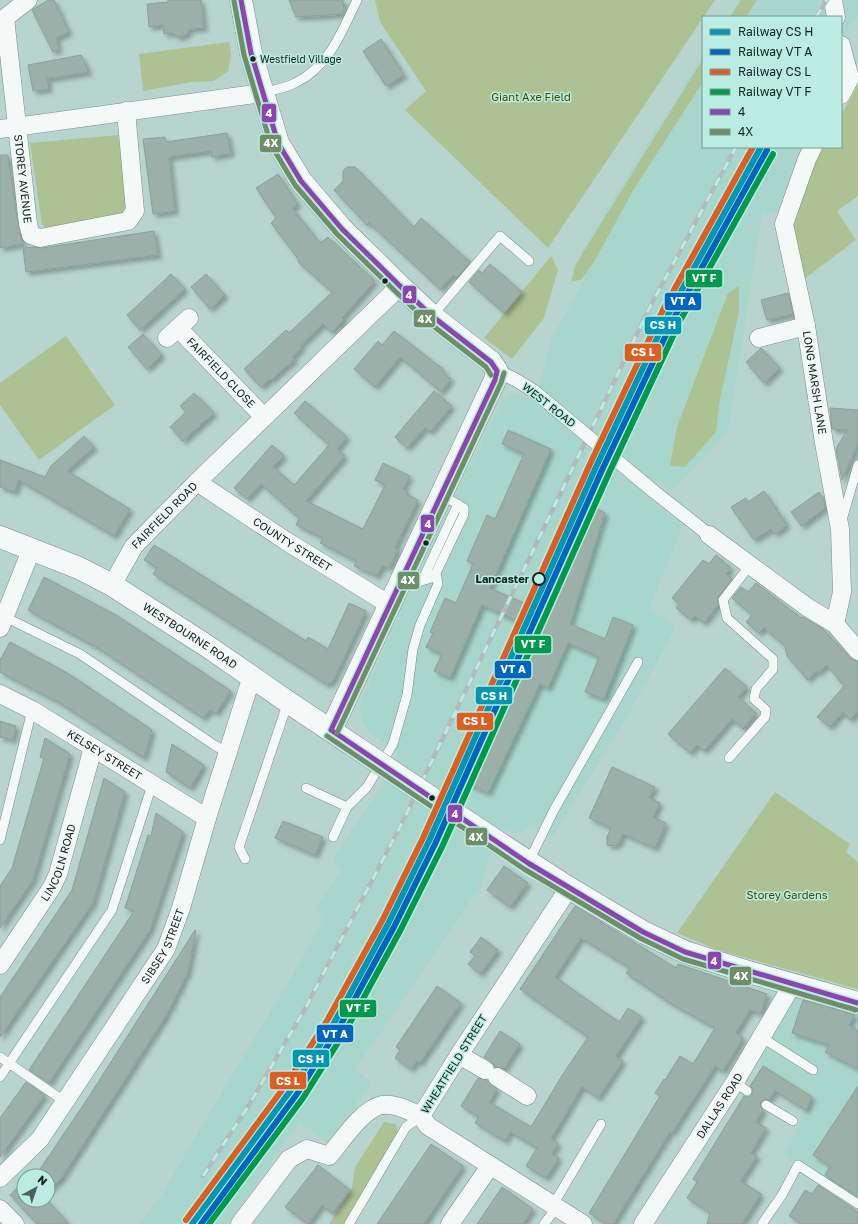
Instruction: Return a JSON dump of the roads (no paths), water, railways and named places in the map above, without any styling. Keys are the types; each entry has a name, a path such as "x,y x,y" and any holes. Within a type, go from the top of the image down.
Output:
{"street":[{"path":"18,126 5,18 28,0"},
{"path":"241,0 251,53 278,143 301,181 342,229 400,286 432,316 491,362 496,372 495,380 450,499 393,597 331,730"},
{"path":"833,0 836,16"},
{"path":"842,49 850,78 842,93"},
{"name":"STOREY AVENUE","path":"0,129 262,93"},
{"name":"STOREY AVENUE","path":"18,126 28,224 31,235 40,238 128,221 132,217 135,211 126,111"},
{"name":"LONG MARSH LANE","path":"812,148 807,159 784,224 806,326 824,443 840,529 842,592 835,624"},
{"name":"FAIRFIELD ROAD","path":"112,585 134,546 197,482 400,286"},
{"path":"759,338 806,326"},
{"name":"FAIRFIELD CLOSE","path":"178,328 264,417"},
{"name":"WEST ROAD","path":"496,372 516,380 535,392 652,490 710,535 807,607 835,624 858,651"},
{"name":"COUNTY STREET","path":"197,482 286,541 393,597"},
{"name":"WESTBOURNE ROAD","path":"0,537 32,548 79,568 112,585 252,676 288,702 528,863 643,932 685,952 792,985 858,1003"},
{"path":"2,622 32,548"},
{"name":"SIBSEY STREET","path":"0,1178 40,1139 166,949 182,908 207,818 252,676"},
{"name":"KELSEY STREET","path":"0,694 32,710 207,818"},
{"name":"LINCOLN ROAD","path":"0,965 52,887 58,874 93,748"},
{"name":"WHEATFIELD STREET","path":"569,888 459,1055 421,1116 428,1126 583,1224"},
{"name":"DALLAS ROAD","path":"643,1224 741,1087 761,1037 792,985"},
{"path":"459,1055 527,1096"},
{"path":"240,1224 289,1159 307,1149 329,1156 369,1110 383,1105 394,1106 421,1116"},
{"path":"450,1224 490,1166"},
{"path":"0,1209 15,1224"}],"lane":[{"path":"262,93 295,84 317,68 333,49 357,0"},
{"path":"432,316 500,236 529,261"},
{"path":"840,529 858,465"},
{"path":"393,597 430,578 436,573 464,514 464,508 450,499 422,581"},
{"path":"729,758 765,717 766,710 754,699 756,688 773,669 773,659 727,618 723,600 751,564"},
{"path":"333,838 347,807 367,787 394,744 407,695 413,649 420,625 438,584 436,573"},
{"path":"2,622 80,654 228,753"},
{"path":"528,863 554,810 638,662"},
{"path":"245,859 239,848 288,702"},
{"path":"0,840 32,710"},
{"path":"0,1077 112,910 152,785"},
{"path":"306,788 347,807"},
{"path":"761,1037 813,1070"},
{"path":"0,1057 64,1101"},
{"path":"766,1105 793,1121"},
{"path":"349,1224 406,1126 421,1116"},
{"path":"544,1224 601,1124"},
{"path":"762,1224 782,1195 798,1166 858,1204"}],"railway":[{"path":"817,16 827,0"},
{"path":"203,1176 249,1105 306,1007 403,821 650,307 735,148"},
{"path":"713,267 726,229 761,148"}],"place":[{"name":"Westfield Village","path":"253,59"},
{"name":"Lancaster","path":"539,579"}],"park label":[{"name":"Giant Axe Field","path":"531,97"},
{"name":"Storey Gardens","path":"787,895"}]}
